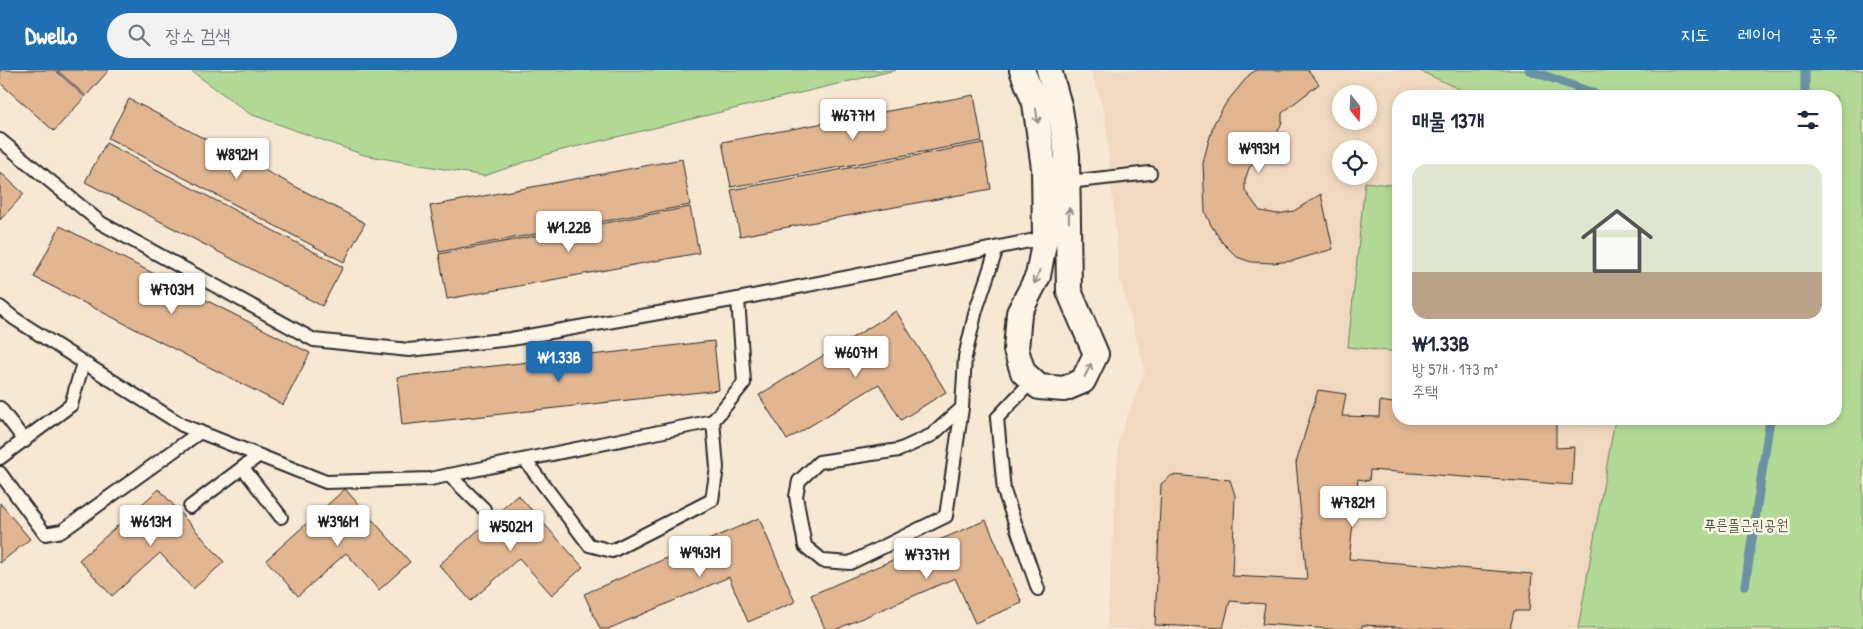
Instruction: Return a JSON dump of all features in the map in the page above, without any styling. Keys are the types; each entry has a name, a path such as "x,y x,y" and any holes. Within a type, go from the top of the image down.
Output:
{"street":[{"path":"1022,70 1035,103 1044,168 1045,238 1038,276 1019,313 1016,350 1023,372 1039,387 1064,389 1083,381 1096,354 1069,291 1068,182 1060,109 1049,70"}],"lane":[{"path":"0,140 101,223 314,340 409,350 510,339 738,299 1045,238"},
{"path":"1068,182 1150,173"},
{"path":"962,408 932,435 899,450 819,462 799,481 796,496 805,546 823,561 850,564 946,516 962,408 965,357 976,310 997,248"},
{"path":"0,307 15,319 182,425 326,482 430,479 713,421 744,383 738,299"},
{"path":"0,458 71,405 83,362"},
{"path":"1032,381 997,418 1004,491 1038,589"},
{"path":"0,408 25,441"},
{"path":"525,460 589,545 612,551 712,500 717,468 713,421"},
{"path":"0,473 45,534 62,531 200,432"},
{"path":"190,507 258,456"},
{"path":"243,468 281,517"},
{"path":"449,475 484,509"}],"shaded area":[{"path":"1091,70 1421,70 1466,90 1392,90 1392,425 1614,425 1578,629 1107,629 1119,439 1145,370 1120,280 1105,115"}],"green space":[{"path":"190,70 896,70 554,152 484,176 364,155 250,114"},
{"name":"푸른뜰근린공원","path":"1418,70 1863,70 1863,629 1578,629 1614,425 1842,425 1842,90 1461,90"},
{"path":"1377,183 1392,185 1392,351 1348,347 1365,185 1377,185"}],"building":[{"path":"0,70 55,70 85,97 54,131 0,83"},
{"path":"57,70 109,70 86,96"},
{"path":"1256,70 1308,70 1319,84 1282,113 1282,122 1275,139 1249,168 1245,180 1245,191 1260,211 1278,214 1294,211 1321,194 1333,249 1292,261 1272,263 1251,262 1237,257 1222,242 1205,212 1203,163 1214,123 1226,103 1249,75"},
{"path":"974,95 982,141 731,187 722,142"},
{"path":"129,99 365,223 344,262 108,138"},
{"path":"106,143 343,267 322,306 85,182"},
{"path":"983,143 991,189 740,236 731,190"},
{"path":"682,159 690,205 439,252 430,206"},
{"path":"0,172 24,194 0,220"},
{"path":"690,207 699,253 447,299 439,254"},
{"path":"60,226 310,353 283,405 34,277"},
{"path":"896,311 946,392 901,420 879,384 787,440 759,395"},
{"path":"714,341 719,390 402,425 397,377"},
{"path":"1318,390 1346,394 1342,416 1379,417 1380,401 1392,403 1392,425 1556,425 1556,448 1574,447 1572,485 1370,470 1369,481 1358,479 1349,559 1532,574 1529,611 1514,611 1510,629 1434,629 1362,625 1362,629 1331,629 1262,624 1265,604 1230,601 1223,628 1155,625 1161,484 1172,475 1230,480 1235,495 1232,576 1307,580 1296,463"},
{"path":"159,489 224,562 193,589 160,553 112,596 79,560"},
{"path":"345,489 410,562 379,590 346,553 298,596 266,560"},
{"path":"518,495 583,567 552,595 519,558 471,601 439,565"},
{"path":"0,503 30,539 0,563"},
{"path":"759,518 795,602 748,622 729,577 608,629 600,629 584,594"},
{"path":"986,520 1022,603 975,623 955,578 837,629 825,629 811,595"}],"waterway":[{"path":"1529,70 1585,90"},
{"path":"1805,70 1805,90"},
{"path":"1745,586 1769,425"}]}
